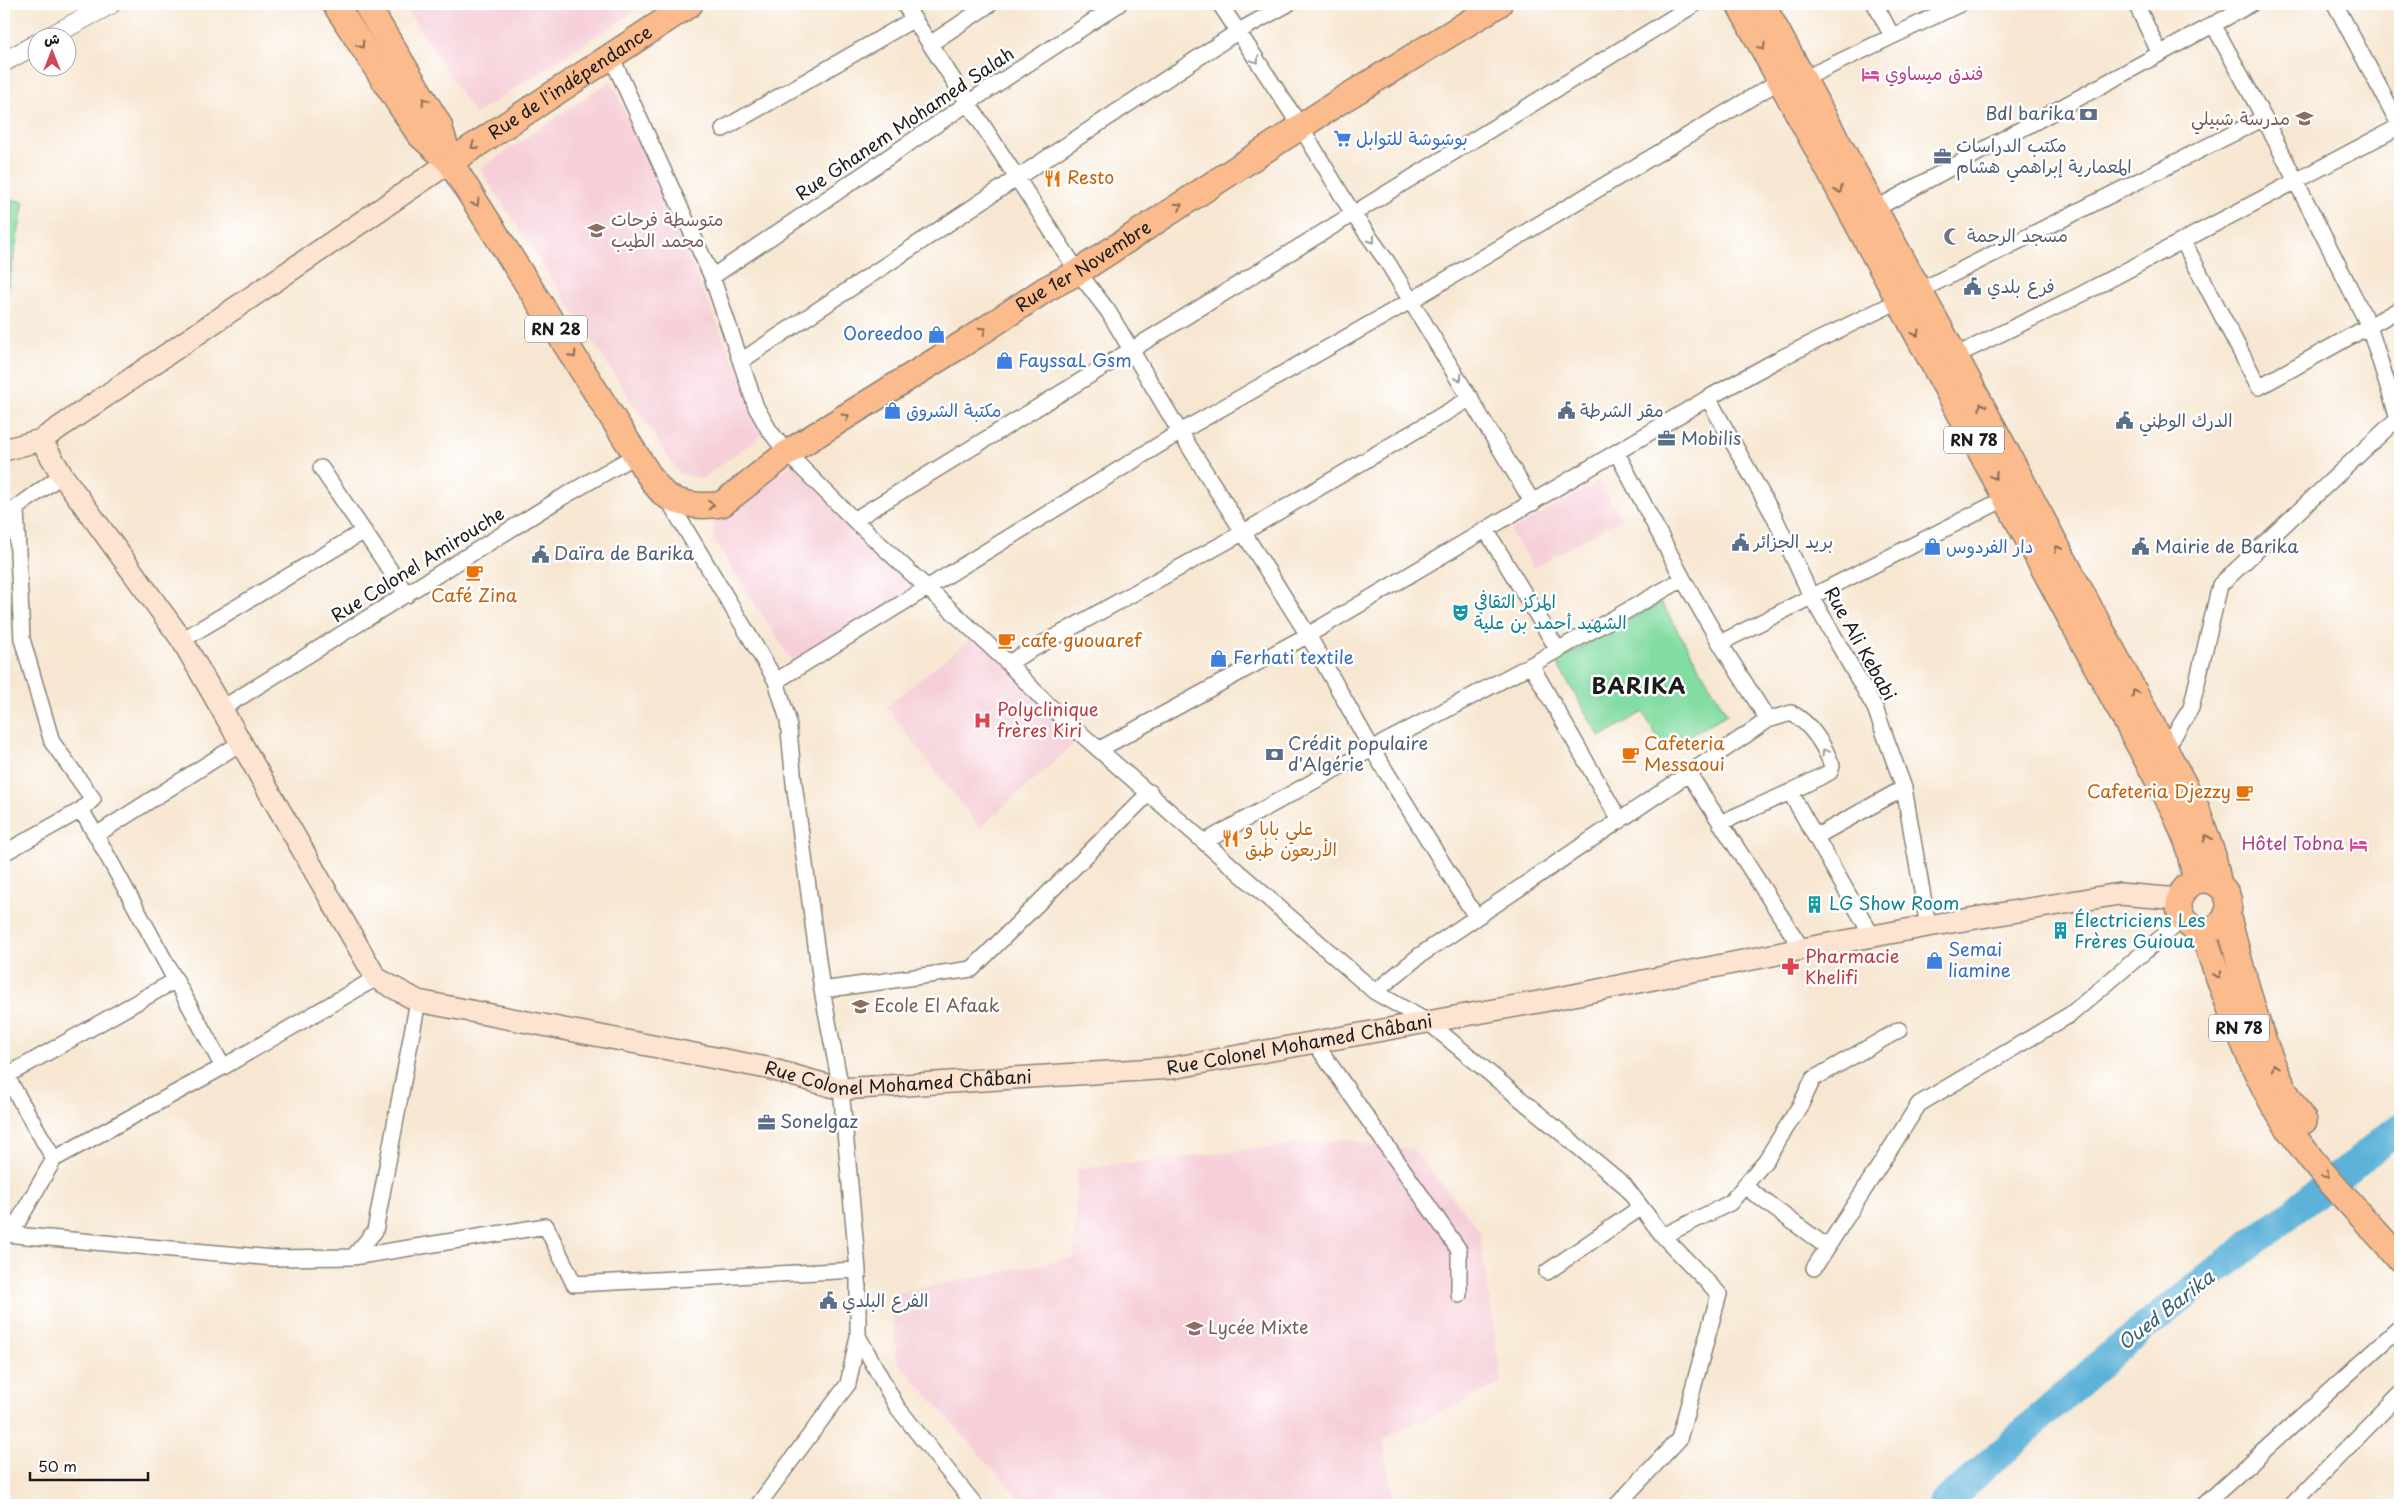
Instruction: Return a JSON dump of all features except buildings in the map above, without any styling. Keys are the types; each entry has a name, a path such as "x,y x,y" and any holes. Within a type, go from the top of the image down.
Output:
{"main road":[{"name":"RN 28","path":"334,4 418,134 450,162 636,455 665,494"},
{"name":"RN 28","path":"366,4 440,124 450,162"},
{"name":"Rue de l'indépendance","path":"450,162 690,4"},
{"name":"Rue 1er Novembre","path":"665,494 688,504 711,506 722,504 787,453 969,340 1046,289 1078,272 1301,127 1499,4"},
{"name":"RN 78","path":"1739,4 1792,80 2016,493 2174,810 2188,844 2196,903 2258,1073 2291,1116 2317,1164 2400,1259"},
{"path":"1762,4 1792,80 1874,209 1909,296 1955,356 2016,493 2196,807 2213,856 2196,903 2228,898 2227,914 2250,998 2291,1116 2317,1139 2400,1235"},
{"path":"4,450 41,440 450,162"},
{"path":"41,440 62,475 182,640 376,978"},
{"name":"Rue Colonel Mohamed Châbani","path":"376,978 418,1001 767,1068 841,1089 1172,1068 1544,1001 1872,936 2119,894 2196,903"}],"street":[{"path":"66,28 111,4"},
{"path":"904,4 1078,272 1108,310 1180,432 1308,635 1372,749 1476,917"},
{"path":"930,44 990,4"},
{"name":"Rue Ghanem Mohamed Salah","path":"712,277 968,103 1119,4"},
{"path":"1220,4 1301,127 1353,214 1412,300 1533,503"},
{"path":"741,361 1016,177 1238,32 1288,4"},
{"path":"854,520 1695,4"},
{"path":"1875,4 1892,36"},
{"path":"2136,4 2160,54"},
{"path":"1874,209 2251,4"},
{"path":"1955,356 2082,294 2400,126 2335,4"},
{"path":"776,681 929,589 1180,432 1792,80 1957,5"},
{"path":"723,129 914,19"},
{"path":"2165,750 2191,708 2220,585 2398,418 2369,326 2264,118 2213,24"},
{"path":"4,62 28,49"},
{"path":"611,56 712,277 756,407 769,430 787,453 854,520 1008,663 1047,704 1206,841 1375,992 1428,1022 1624,1184 1640,1208 1663,1236 1719,1294 1679,1439 1617,1505"},
{"path":"1100,749 1308,635 1708,398 1779,358 1909,296 2264,118"},
{"path":"2183,241 2259,387 2400,308"},
{"path":"1008,663 1244,532 1471,398"},
{"name":"Rue Ali Kebabi","path":"1708,398 1775,518 1812,598 1875,708 1904,788 1928,926"},
{"path":"1617,453 1683,579 1768,720"},
{"name":"Rue Colonel Amirouche","path":"221,709 561,498 636,455"},
{"path":"321,468 407,595"},
{"path":"4,853 81,810 93,799 52,742 22,639 16,508 62,475"},
{"path":"1720,643 2016,493"},
{"path":"665,494 776,681 788,720 794,783 822,990 841,1089 858,1270 858,1336 848,1384 758,1505"},
{"path":"1486,530 1558,650"},
{"path":"182,640 364,531"},
{"path":"1206,841 1372,749 1531,665 1683,579"},
{"path":"1531,665 1620,821"},
{"path":"1375,992 1420,956 1476,917 1768,720 1791,713 1800,718 1829,757 1832,766 1830,772 1720,824"},
{"path":"96,835 242,742"},
{"path":"1689,774 1802,949"},
{"path":"1817,836 1904,788"},
{"path":"822,990 972,969 1150,792"},
{"path":"1790,792 1817,836 1872,936"},
{"path":"81,810 224,1067"},
{"path":"1814,1268 1919,1104 2071,1014 2196,903"},
{"path":"376,978 224,1067 54,1159 7,1234 274,1258 353,1257 546,1226 574,1284 858,1270"},
{"path":"54,1159 5,1074 176,980"},
{"path":"353,1257 375,1231 418,1001"},
{"path":"1663,1236 1730,1203 1766,1160 1813,1079 1899,1030"},
{"path":"1315,1043 1459,1250 1459,1295"},
{"path":"1744,1186 1827,1247"},
{"path":"1547,1272 1640,1208"},
{"path":"2204,1505 2400,1327"},
{"path":"858,1336 897,1407 975,1505"},
{"path":"2291,1505 2400,1394"}],"shaded area":[{"path":"403,4 646,4 475,114"},
{"name":"متوسطة فرحات محمد الطيب","path":"611,80 765,433 701,479 678,472 480,169"},
{"path":"792,465 918,588 792,661 713,539 713,523 716,516"},
{"path":"1599,481 1621,518 1533,568 1511,531"},
{"name":"Polyclinique frères Kiri","path":"974,636 1085,734 980,828 886,707"},
{"name":"Lycée Mixte","path":"1346,1139 1388,1148 1412,1149 1479,1229 1502,1383 1383,1438 1394,1505 1019,1505 1016,1495 897,1361 891,1294 1074,1258 1077,1169"}],"green space":[{"path":"4,198 24,202 7,293 4,292"},
{"path":"1661,602 1727,714 1665,750 1643,712 1600,737 1556,662"}],"waterway":[{"name":"Oued Barika","path":"1942,1505 2118,1348 2400,1128"}],"place":[{"name":"فندق ميساوي","path":"1871,74"},
{"name":"Bdl barika","path":"2089,114"},
{"name":"مدرسة شبيلي","path":"2304,119"},
{"name":"بوشوشة للتوابل","path":"1342,139"},
{"name":"مكتب الدراسات المعمارية إبراهمي هشام","path":"1942,156"},
{"name":"Resto","path":"1053,178"},
{"name":"متوسطة فرحات محمد الطيب","path":"597,230"},
{"name":"مسجد الرحمة","path":"1953,236"},
{"name":"فرع بلدي","path":"1973,287"},
{"name":"Ooreedoo","path":"937,334"},
{"name":"FayssaL Gsm","path":"1004,361"},
{"name":"مكتبة الشروق","path":"892,411"},
{"name":"مقر الشرطة","path":"1566,411"},
{"name":"الدرك الوطني","path":"2125,421"},
{"name":"Mobilis","path":"1667,439"},
{"name":"بريد الجزائر","path":"1740,542"},
{"name":"دار الفردوس","path":"1932,547"},
{"name":"Mairie de Barika","path":"2141,547"},
{"name":"Daïra de Barika","path":"540,554"},
{"name":"Café Zina","path":"474,573"},
{"name":"المركز الثقافي الشهيد أحمد بن علية","path":"1460,612"},
{"name":"cafe guouaref","path":"1007,641"},
{"name":"Ferhati textile","path":"1219,658"},
{"name":"Polyclinique frères Kiri","path":"983,720"},
{"name":"Crédit populaire d'Algérie","path":"1274,754"},
{"name":"Cafeteria Messaoui","path":"1630,754"},
{"name":"Cafeteria Djezzy","path":"2245,792"},
{"name":"علي بابا و الأربعون طبق","path":"1231,839"},
{"name":"Hôtel Tobna","path":"2358,844"},
{"name":"LG Show Room","path":"1815,904"},
{"name":"Électriciens Les Frères Guioua","path":"2060,931"},
{"name":"Semai liamine","path":"1934,960"},
{"name":"Pharmacie Khelifi","path":"1791,967"},
{"name":"Ecole El Afaak","path":"860,1006"},
{"name":"Sonelgaz","path":"766,1122"},
{"name":"الفرع البلدي","path":"828,1301"},
{"name":"Lycée Mixte","path":"1194,1328"}],"district":[{"name":"BARIKA","path":"1639,686"}]}
